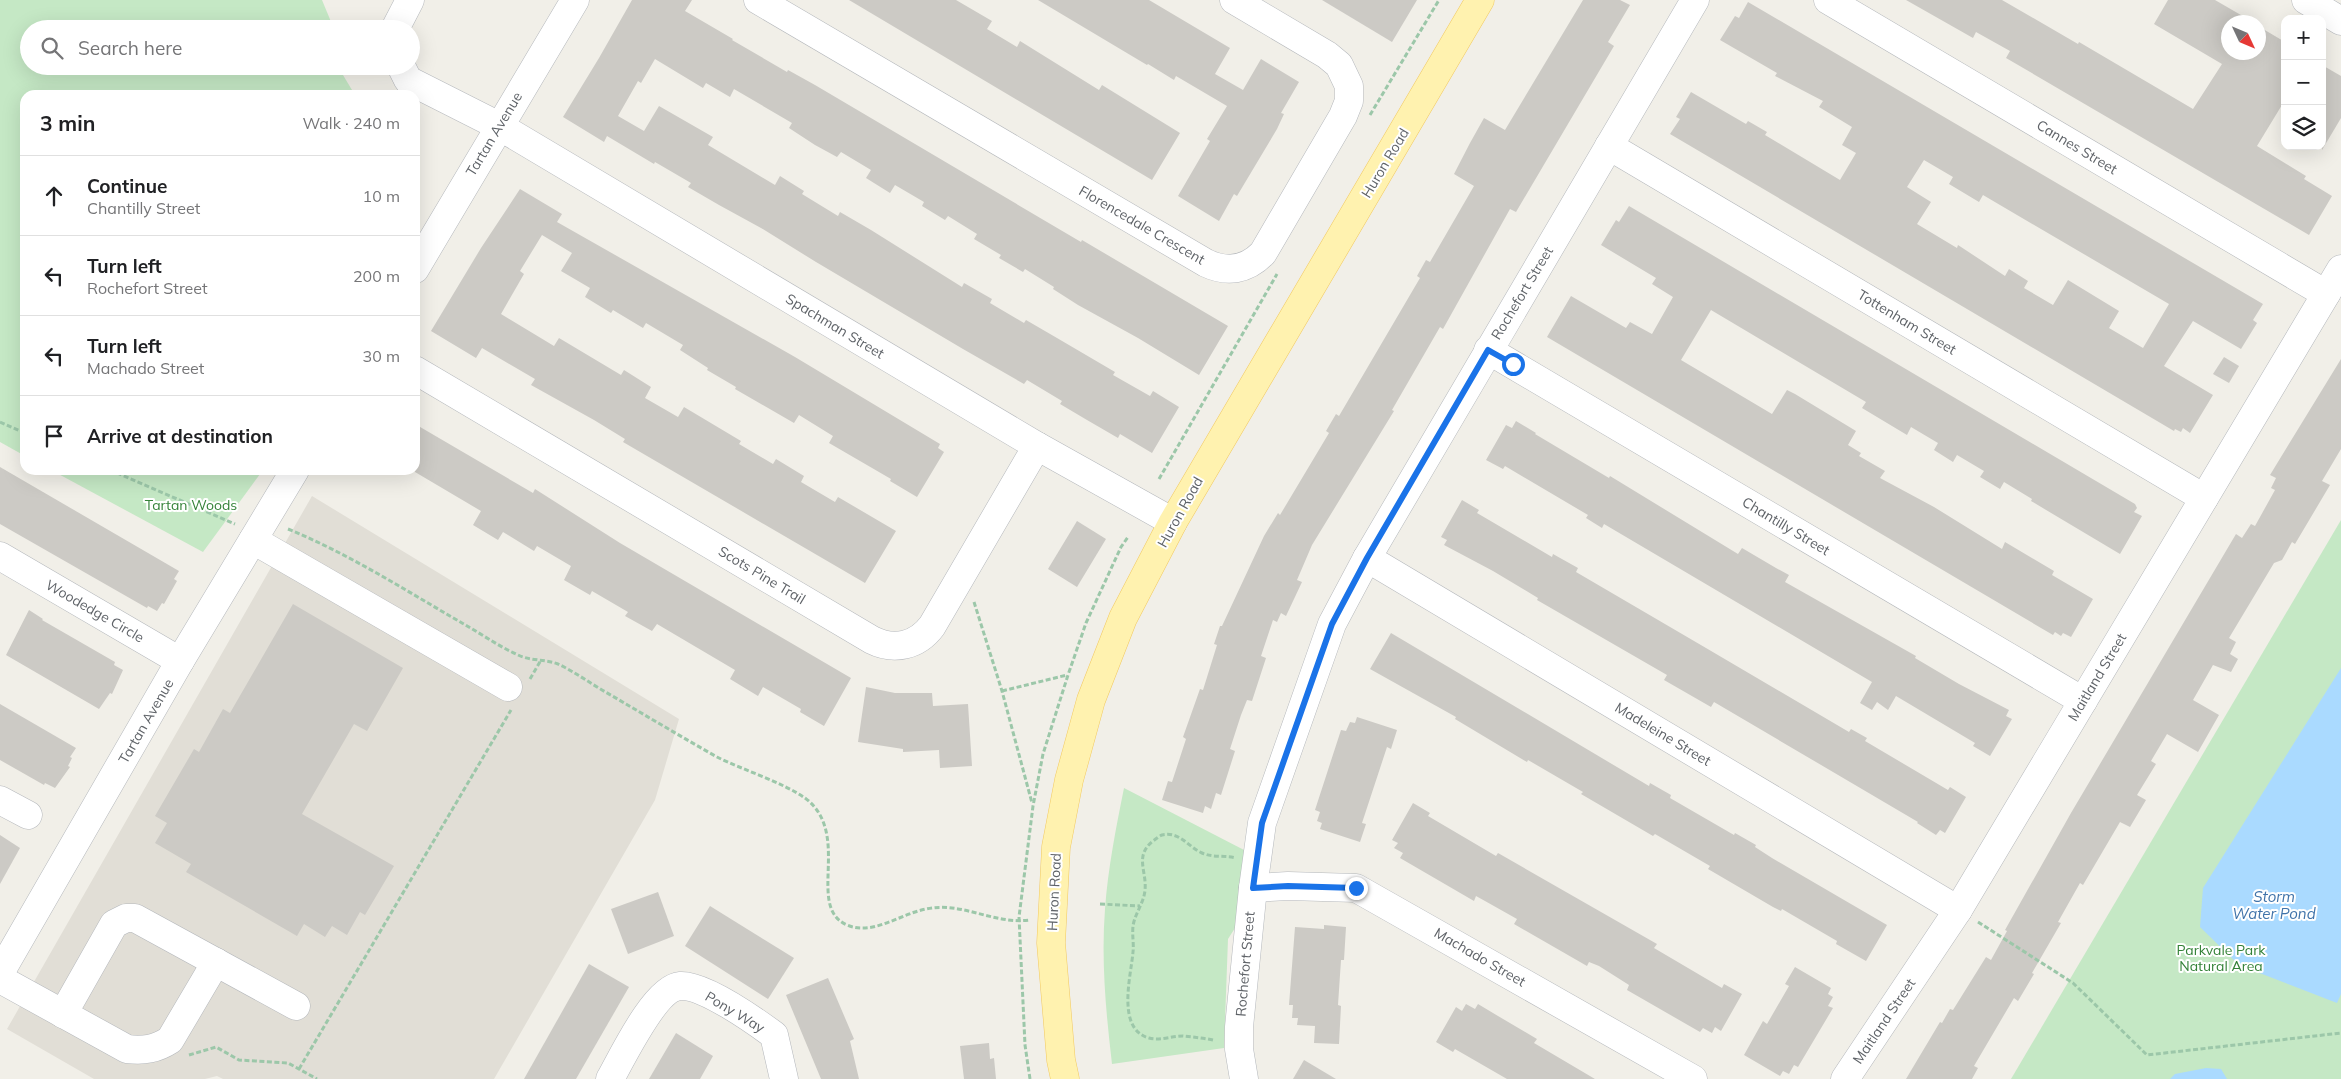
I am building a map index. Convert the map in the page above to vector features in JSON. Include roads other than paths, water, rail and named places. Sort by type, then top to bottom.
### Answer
[{"type":"main road","name":"Huron Road","points":[[1065,1079],[1061,1060],[1052,943],[1056,847],[1068,780],[1091,700],[1123,618],[1173,522],[1480,0]]},
{"type":"street","points":[[400,20],[410,0]]},
{"type":"street","name":"Tartan Avenue","points":[[420,260],[498,126],[575,0]]},
{"type":"street","name":"Florencedale Crescent","points":[[758,0],[1206,263],[1226,270],[1247,266],[1264,253],[1343,116],[1349,94],[1347,78],[1333,59],[1234,0]]},
{"type":"street","name":"Rochefort Street","points":[[1244,1079],[1239,1049],[1239,1027],[1254,875],[1262,823],[1332,624],[1367,558],[1488,350],[1695,0]]},
{"type":"street","name":"Cannes Street","points":[[1828,0],[2326,294]]},
{"type":"street","points":[[2306,0],[2341,21]]},
{"type":"street","name":"Spachman Street","points":[[406,75],[408,80],[498,126],[1037,446],[1173,522]]},
{"type":"street","name":"Tottenham Street","points":[[1609,146],[2204,498]]},
{"type":"street","name":"Maitland Street","points":[[1845,1079],[1958,910],[2341,269]]},
{"type":"street","name":"Chantilly Street","points":[[1488,350],[2083,701]]},
{"type":"street","name":"Scots Pine Trail","points":[[420,373],[879,643],[901,646],[922,637],[932,626],[1037,446]]},
{"type":"street","name":"Tartan Avenue","points":[[0,973],[180,661],[246,533],[291,475]]},
{"type":"street","points":[[246,533],[516,692]]},
{"type":"street","name":"Madeleine Street","points":[[1367,558],[1958,910]]},
{"type":"street","name":"Woodedge Circle","points":[[3,565],[180,661]]},
{"type":"street","points":[[0,800],[28,816]]},
{"type":"street","name":"Machado Street","points":[[1254,875],[1288,886],[1356,888],[1693,1079]]},
{"type":"street","points":[[63,1014],[114,924],[126,918],[135,918],[296,1006]]},
{"type":"street","points":[[0,979],[127,1049],[144,1051],[160,1046],[170,1040],[183,1021],[216,962]]},
{"type":"street","name":"Pony Way","points":[[610,1079],[651,1008],[665,993],[679,986],[693,988],[718,999],[774,1036],[784,1079]]},
{"type":"water","name":"Storm Water Pond","points":[[2341,668],[2341,994],[2337,1003],[2239,965],[2200,927],[2203,888]]},
{"type":"water","points":[[2206,1068],[2221,1069],[2227,1079],[2170,1079],[2175,1074]]},
{"type":"park label","name":"Tartan Woods","points":[[191,505]]},
{"type":"park label","name":"Parkvale Park Natural Area","points":[[2221,958]]}]
